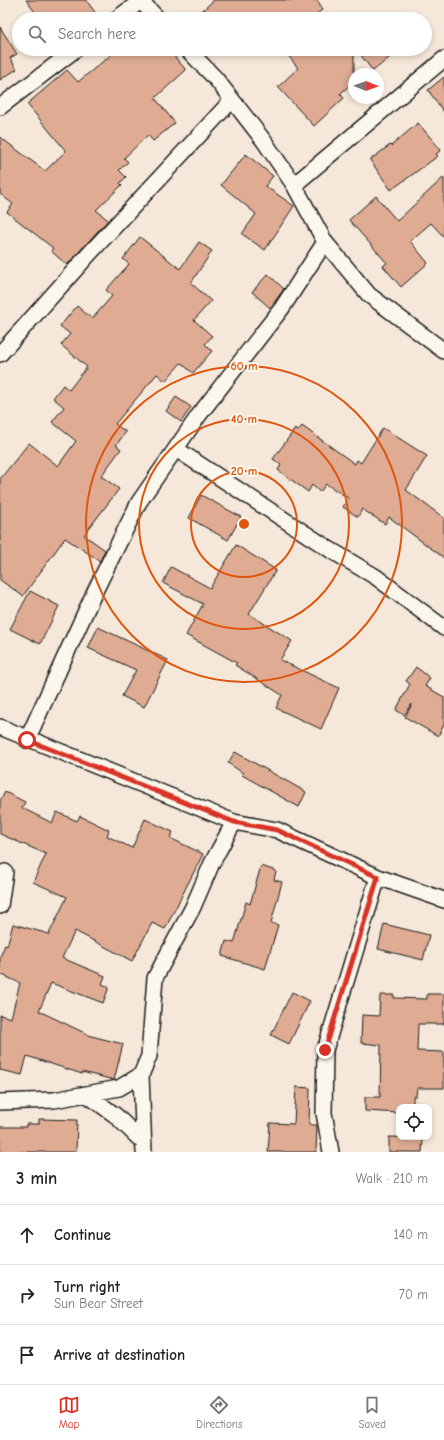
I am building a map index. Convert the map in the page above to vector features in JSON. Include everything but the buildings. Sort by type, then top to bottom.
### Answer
[{"type":"street","points":[[125,12],[140,0],[151,12]]},
{"type":"street","points":[[0,107],[67,56]]},
{"type":"street","points":[[194,56],[216,80],[264,141],[294,185],[325,242],[369,294],[444,351]]},
{"type":"street","points":[[294,185],[444,59]]},
{"type":"street","points":[[0,354],[90,253],[232,100]]},
{"type":"street","points":[[27,740],[95,591],[139,502],[199,415],[282,308],[325,242]]},
{"type":"street","points":[[176,449],[323,545],[376,577],[444,628]]},
{"type":"street","points":[[0,728],[234,822],[277,830],[378,877],[444,900]]},
{"type":"street","points":[[144,1147],[141,1075],[149,1056],[155,978],[193,907],[212,863],[234,822]]},
{"type":"street","points":[[0,906],[5,872]]},
{"type":"street","points":[[331,1152],[324,1113],[325,1050],[378,877]]},
{"type":"street","points":[[0,1102],[54,1100],[119,1088],[141,1075]]},
{"type":"street","points":[[86,1094],[115,1115],[144,1147]]},
{"type":"route","points":[[27,740],[234,822],[277,830],[355,868],[378,877],[325,1050]]}]
